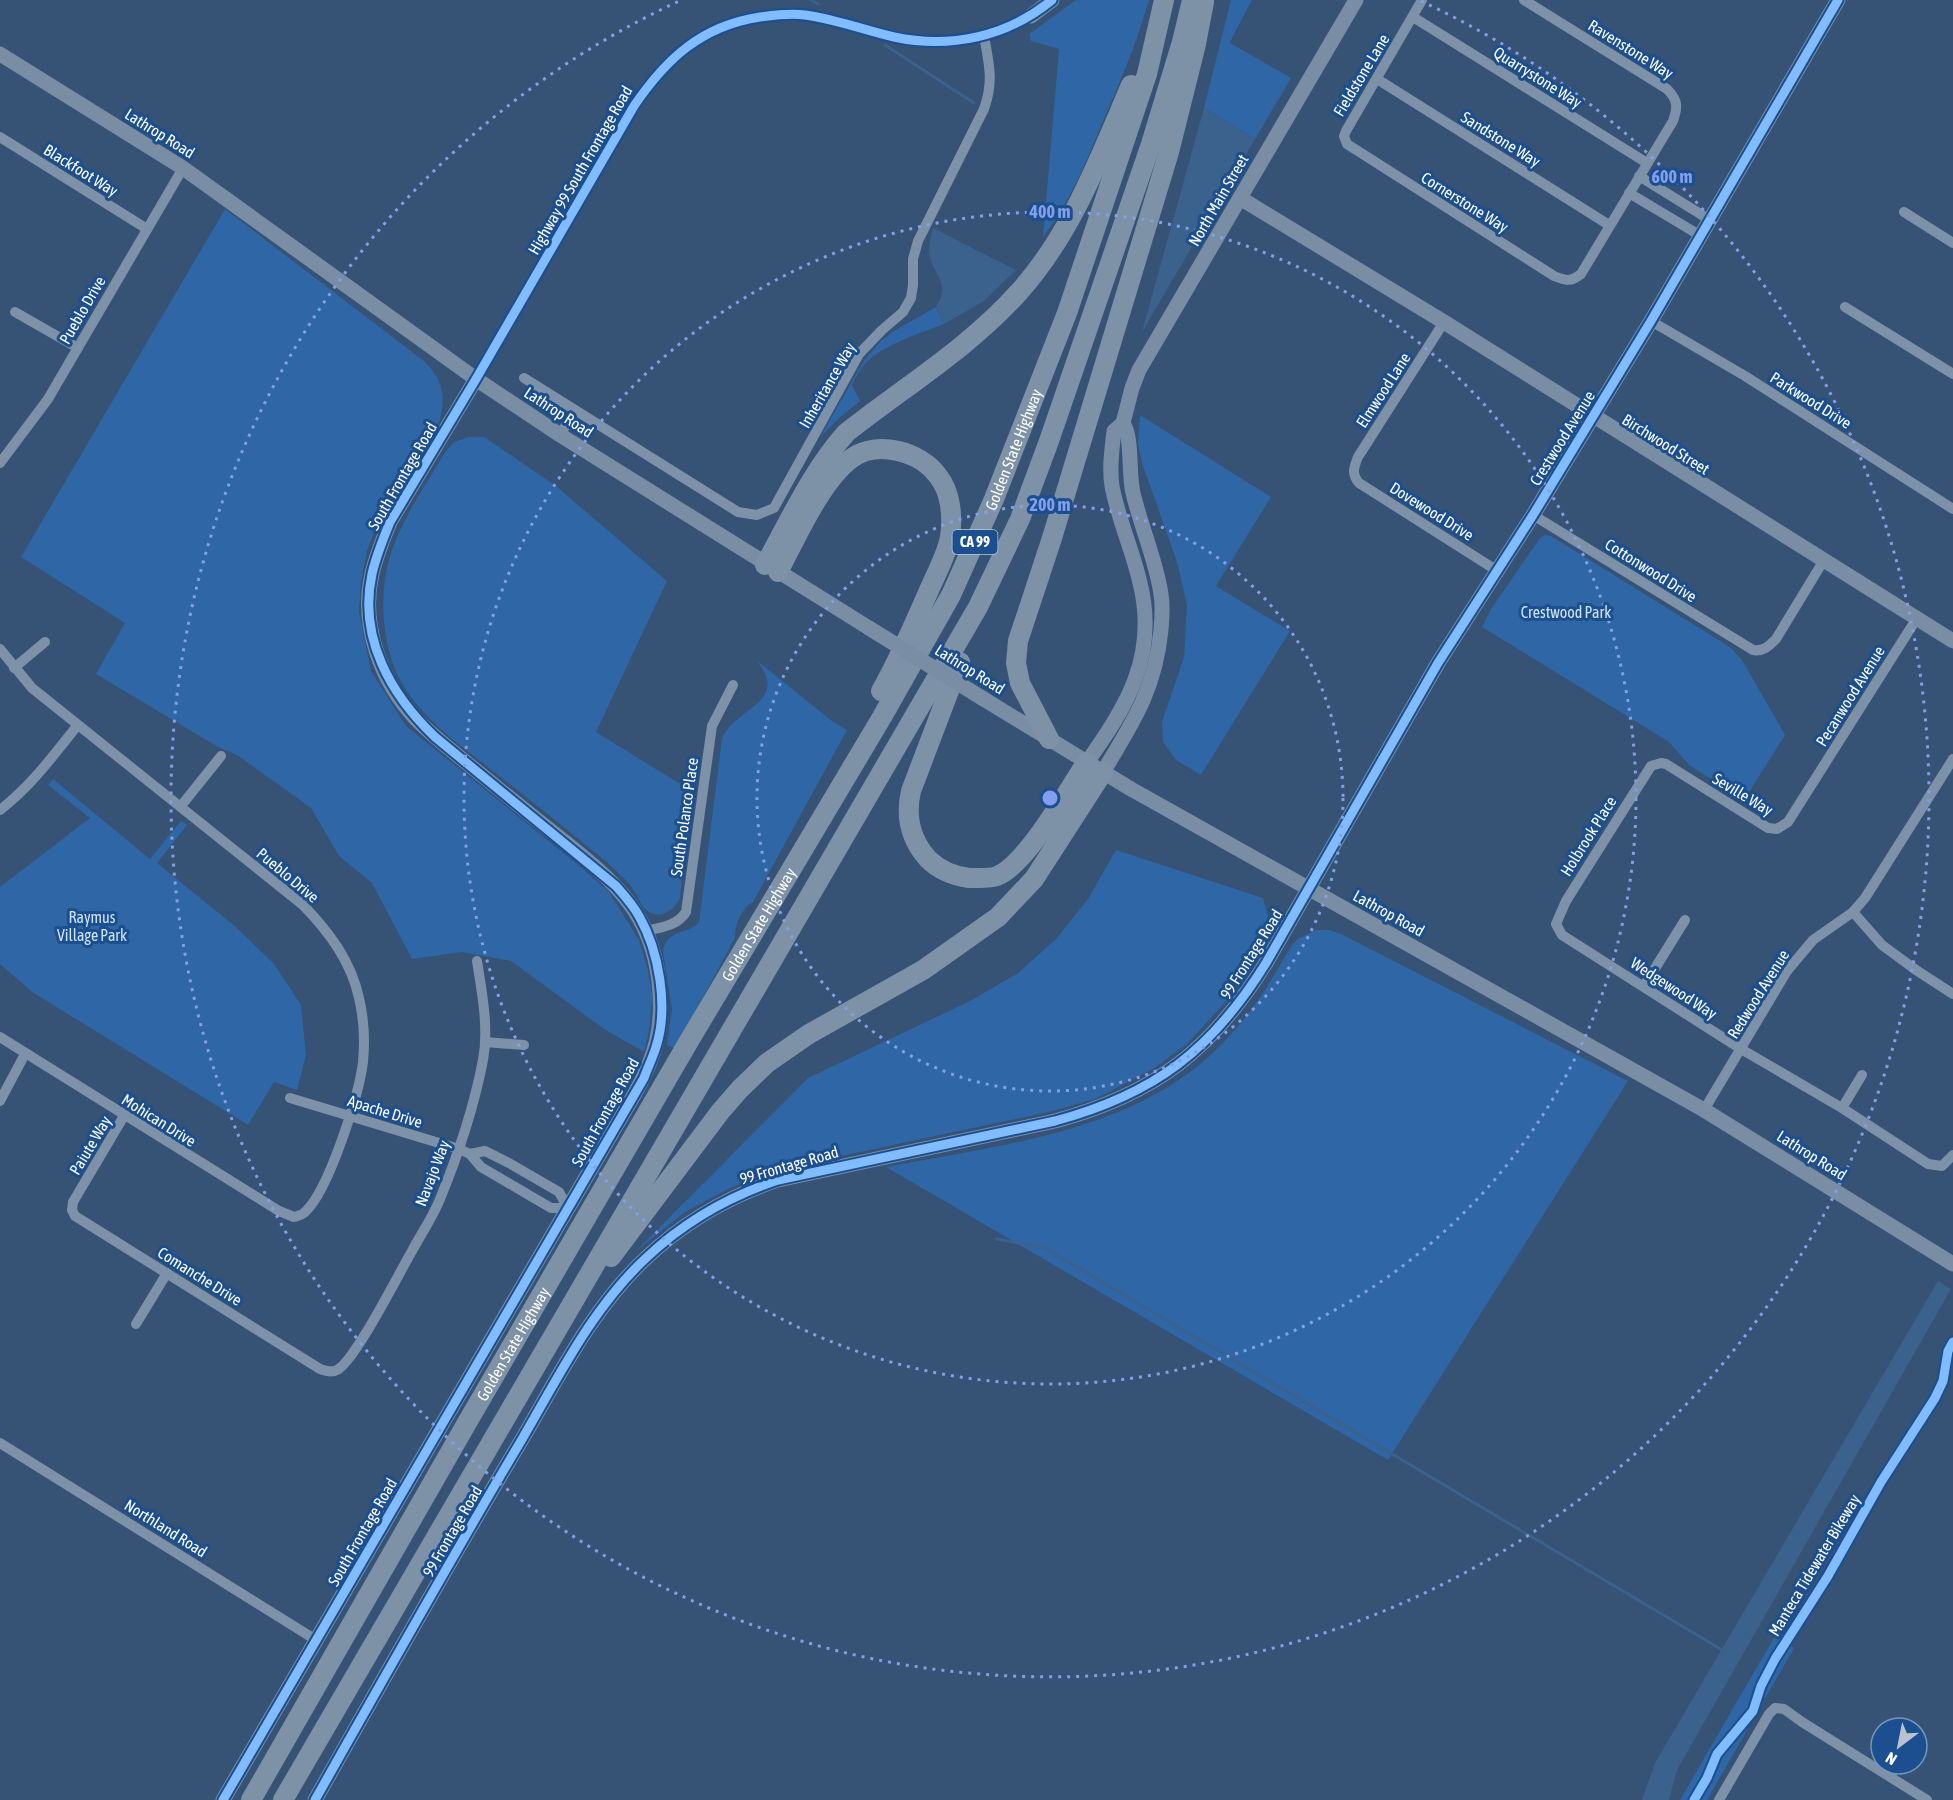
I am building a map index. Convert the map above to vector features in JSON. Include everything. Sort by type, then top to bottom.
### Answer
[{"type":"highway","name":"Golden State Highway","points":[[283,1800],[978,607],[1020,519],[1049,441],[1155,133],[1192,0]]},
{"type":"highway","points":[[1049,739],[1020,683],[1016,663],[1018,641],[1052,538],[1168,152],[1205,0]]},
{"type":"highway","name":"Golden State Highway","points":[[251,1800],[689,1041],[882,717],[951,595],[994,499],[1067,313],[1147,74],[1163,6]]},
{"type":"highway","points":[[772,569],[818,470],[846,433],[964,344],[1018,294],[1046,258],[1069,221],[1093,172],[1163,6]]},
{"type":"highway","points":[[689,1041],[890,676],[950,539],[948,496],[938,476],[921,461],[903,452],[871,449],[852,458],[831,478],[772,569]]},
{"type":"highway","points":[[978,607],[909,800],[910,829],[922,852],[938,867],[960,877],[994,877],[1003,873],[1021,858],[1095,767]]},
{"type":"highway","points":[[574,1300],[622,1244],[708,1127],[740,1089],[767,1064],[809,1034],[923,970],[998,917],[1034,879],[1095,767]]},
{"type":"street","points":[[1031,16],[1052,0]]},
{"type":"street","name":"North Main Street","points":[[1095,767],[1146,698],[1159,646],[1162,619],[1160,588],[1133,494],[1128,461],[1129,432],[1123,423],[1126,406],[1139,370],[1356,0]]},
{"type":"street","name":"Fieldstone Lane","points":[[1369,159],[1347,144],[1344,136],[1422,0]]},
{"type":"street","name":"Ravenstone Way","points":[[1524,0],[1667,89],[1677,101],[1675,114],[1647,163]]},
{"type":"street","name":"Crestwood Avenue","points":[[1308,889],[1437,663],[1533,515],[1651,321],[1838,0]]},
{"type":"street","name":"Highway 99 South Frontage Road","points":[[476,379],[634,106],[651,81],[688,44],[732,23],[784,15],[817,17],[895,37],[931,42],[968,40],[984,36],[1008,28],[1031,16]]},
{"type":"street","name":"Quarrystone Way","points":[[1413,17],[1647,163]]},
{"type":"street","name":"Inheritance Way","points":[[524,378],[738,512],[757,515],[774,508],[859,354],[903,312],[911,298],[913,259],[918,241],[984,109],[990,91],[991,73],[984,36]]},
{"type":"street","name":"Lathrop Road","points":[[0,54],[183,168],[476,379],[772,569],[1095,767],[1704,1110],[1953,1264]]},
{"type":"street","name":"Sandstone Way","points":[[1377,79],[1609,225]]},
{"type":"street","name":"Blackfoot Way","points":[[0,137],[147,230]]},
{"type":"street","name":"Cornerstone Way","points":[[1369,159],[1565,281],[1573,280],[1581,274],[1609,225]]},
{"type":"street","points":[[1609,225],[1647,163]]},
{"type":"street","name":"Pueblo Drive","points":[[0,463],[48,399],[183,168]]},
{"type":"street","points":[[1639,176],[1710,220]]},
{"type":"street","points":[[1629,193],[1701,237]]},
{"type":"street","name":"Birchwood Street","points":[[1240,198],[1444,322],[1953,641]]},
{"type":"street","points":[[1904,212],[1953,243]]},
{"type":"street","points":[[1845,307],[1953,374]]},
{"type":"street","points":[[15,312],[78,348]]},
{"type":"street","name":"Parkwood Drive","points":[[1651,321],[1745,376],[1953,509]]},
{"type":"street","name":"Elmwood Lane","points":[[1354,476],[1353,469],[1358,457],[1444,322]]},
{"type":"street","name":"South Frontage Road","points":[[223,1800],[644,1077],[657,1045],[662,1007],[656,958],[638,914],[616,886],[416,719],[396,693],[377,654],[370,625],[369,597],[380,546],[390,522],[476,379]]},
{"type":"street","points":[[560,435],[575,410]]},
{"type":"street","name":"Dovewood Drive","points":[[1354,476],[1359,483],[1496,570]]},
{"type":"street","name":"Cottonwood Drive","points":[[1533,515],[1758,651],[1767,648],[1776,639],[1824,560]]},
{"type":"street","name":"Pecanwood Avenue","points":[[1808,791],[1917,618]]},
{"type":"street","points":[[14,668],[45,642]]},
{"type":"street","name":"Pueblo Drive","points":[[0,649],[32,688],[76,726],[181,806],[303,905],[329,934],[344,957],[355,984],[363,1025],[362,1070],[331,1167],[306,1212]]},
{"type":"street","name":"South Polanco Place","points":[[646,932],[674,924],[681,920],[686,912],[712,726],[734,685]]},
{"type":"street","points":[[0,810],[39,774],[76,726]]},
{"type":"street","points":[[181,806],[221,756]]},
{"type":"street","name":"Redwood Avenue","points":[[1704,1110],[1787,971],[1813,940],[1853,912],[1865,898],[1953,759]]},
{"type":"street","name":"Seville Way","points":[[1651,766],[1666,764],[1768,828],[1777,829],[1788,822],[1808,791]]},
{"type":"street","name":"Holbrook Place","points":[[1556,924],[1566,901],[1651,766]]},
{"type":"street","name":"99 Frontage Road","points":[[315,1800],[504,1468],[570,1357],[603,1307],[645,1259],[689,1222],[713,1207],[743,1192],[778,1180],[1055,1121],[1090,1112],[1124,1098],[1190,1056],[1218,1030],[1254,982],[1308,889]]},
{"type":"street","points":[[1853,912],[1882,945],[1953,994]]},
{"type":"street","points":[[1644,986],[1685,920]]},
{"type":"street","name":"Wedgewood Way","points":[[1556,924],[1562,935],[1741,1049],[1842,1108],[1928,1164],[1942,1166],[1953,1155]]},
{"type":"street","name":"Navajo Way","points":[[336,1371],[343,1366],[366,1332],[439,1203],[459,1149],[485,1042],[482,993],[477,961]]},
{"type":"street","name":"Mohican Drive","points":[[0,1037],[279,1211],[294,1217],[306,1212]]},
{"type":"street","points":[[485,1042],[524,1046]]},
{"type":"street","points":[[0,1101],[25,1054]]},
{"type":"street","points":[[1842,1108],[1862,1075]]},
{"type":"street","name":"Apache Drive","points":[[290,1098],[459,1149],[470,1154],[481,1167],[550,1208],[568,1208],[559,1192],[509,1163],[485,1151],[470,1154]]},
{"type":"street","name":"Paiute Way","points":[[81,1189],[124,1116]]},
{"type":"street","name":"Comanche Drive","points":[[81,1189],[73,1202],[72,1210],[75,1216],[320,1369],[336,1371]]},
{"type":"street","points":[[136,1324],[167,1273]]},
{"type":"street","name":"Northland Road","points":[[0,1443],[316,1640]]},
{"type":"street","points":[[1719,1800],[1769,1714],[1775,1708],[1784,1709],[1927,1800]]},
{"type":"green space","points":[[1076,0],[1149,0],[1127,64],[1082,169],[1061,211],[1043,237],[1059,49],[1031,41],[1029,34]]},
{"type":"green space","points":[[1231,0],[1252,0],[1230,43],[1291,78],[1255,139],[1204,108]]},
{"type":"green space","points":[[225,209],[424,361],[439,382],[443,395],[440,420],[377,525],[367,551],[361,582],[359,612],[371,671],[406,726],[609,892],[639,940],[648,970],[652,996],[649,1032],[644,1052],[604,1029],[511,961],[462,952],[412,959],[372,883],[339,856],[311,808],[237,755],[218,747],[96,674],[125,623],[21,557]]},
{"type":"green space","points":[[936,307],[944,324],[902,340],[881,351],[864,365],[852,385],[860,401],[821,436],[863,362],[881,341]]},
{"type":"green space","points":[[1140,415],[1271,497],[1216,586],[1290,631],[1201,775],[1176,760],[1163,742],[1162,722],[1184,657],[1187,605],[1177,562],[1142,463],[1138,444]]},
{"type":"green space","points":[[469,437],[484,437],[556,486],[667,581],[596,732],[690,790],[680,898],[670,911],[655,914],[645,909],[631,887],[608,863],[443,731],[418,705],[398,676],[385,634],[383,603],[389,560],[414,504],[446,451],[454,442]]},
{"type":"green space","name":"Crestwood Park","points":[[1545,535],[1551,536],[1730,647],[1742,660],[1785,735],[1744,800],[1689,765],[1669,742],[1482,627],[1491,609],[1540,538]]},
{"type":"green space","points":[[756,660],[832,721],[847,730],[753,902],[745,908],[736,928],[735,938],[675,1049],[667,1045],[672,1009],[663,951],[665,944],[673,935],[699,922],[722,738],[729,727],[764,695],[767,686],[765,674]]},
{"type":"green space","name":"Raymus Village Park","points":[[53,779],[150,859],[181,821],[187,825],[157,863],[236,927],[274,964],[301,1005],[306,1055],[297,1090],[274,1082],[248,1125],[32,992],[0,964],[0,887],[90,818],[48,785]]},
{"type":"green space","points":[[1116,850],[1263,898],[1270,924],[1266,941],[1233,994],[1187,1044],[1153,1069],[1095,1099],[1049,1112],[762,1175],[728,1189],[685,1212],[636,1251],[808,1078],[970,1001],[1018,973],[1056,939],[1088,899]]},
{"type":"green space","points":[[1317,930],[1329,930],[1341,934],[1628,1081],[1388,1460],[886,1167],[979,1150],[1073,1128],[1117,1112],[1160,1092],[1198,1066],[1233,1032],[1272,979],[1292,945],[1299,938]]},
{"type":"green space","points":[[1775,1636],[1794,1648],[1766,1697],[1759,1702],[1745,1734],[1707,1800],[1680,1800]]},
{"type":"shaded area","points":[[1204,108],[1255,139],[1142,332]]},
{"type":"shaded area","points":[[933,228],[1016,270],[984,301],[944,324],[936,307],[942,284],[929,252]]},
{"type":"shaded area","points":[[1938,1281],[1951,1289],[1677,1770],[1669,1800],[1642,1800],[1655,1763]]},
{"type":"waterway","points":[[811,0],[818,4]]},
{"type":"waterway","points":[[885,45],[974,103]]},
{"type":"waterway","points":[[997,1239],[1045,1248],[1724,1651]]},
{"type":"cycle path","points":[[223,1800],[644,1078],[660,1031],[662,997],[657,962],[646,930],[631,904],[616,886],[435,737],[419,721],[392,684],[374,643],[369,598],[372,574],[390,522],[476,379],[634,106],[659,74],[687,47],[720,28],[739,21],[788,14],[816,17],[894,37],[915,40],[957,40],[997,31],[1035,13],[1052,0]]},
{"type":"cycle path","points":[[315,1800],[577,1345],[609,1299],[661,1245],[691,1222],[724,1202],[778,1180],[1055,1121],[1091,1110],[1123,1097],[1178,1064],[1224,1021],[1246,994],[1266,963],[1438,663],[1533,515],[1651,321],[1838,0]]},
{"type":"cycle path","name":"Manteca Tidewater Bikeway","points":[[1694,1800],[1717,1754],[1753,1711],[1761,1686],[1775,1659],[1828,1576],[1881,1482],[1935,1398],[1943,1381],[1948,1351],[1953,1342]]}]
